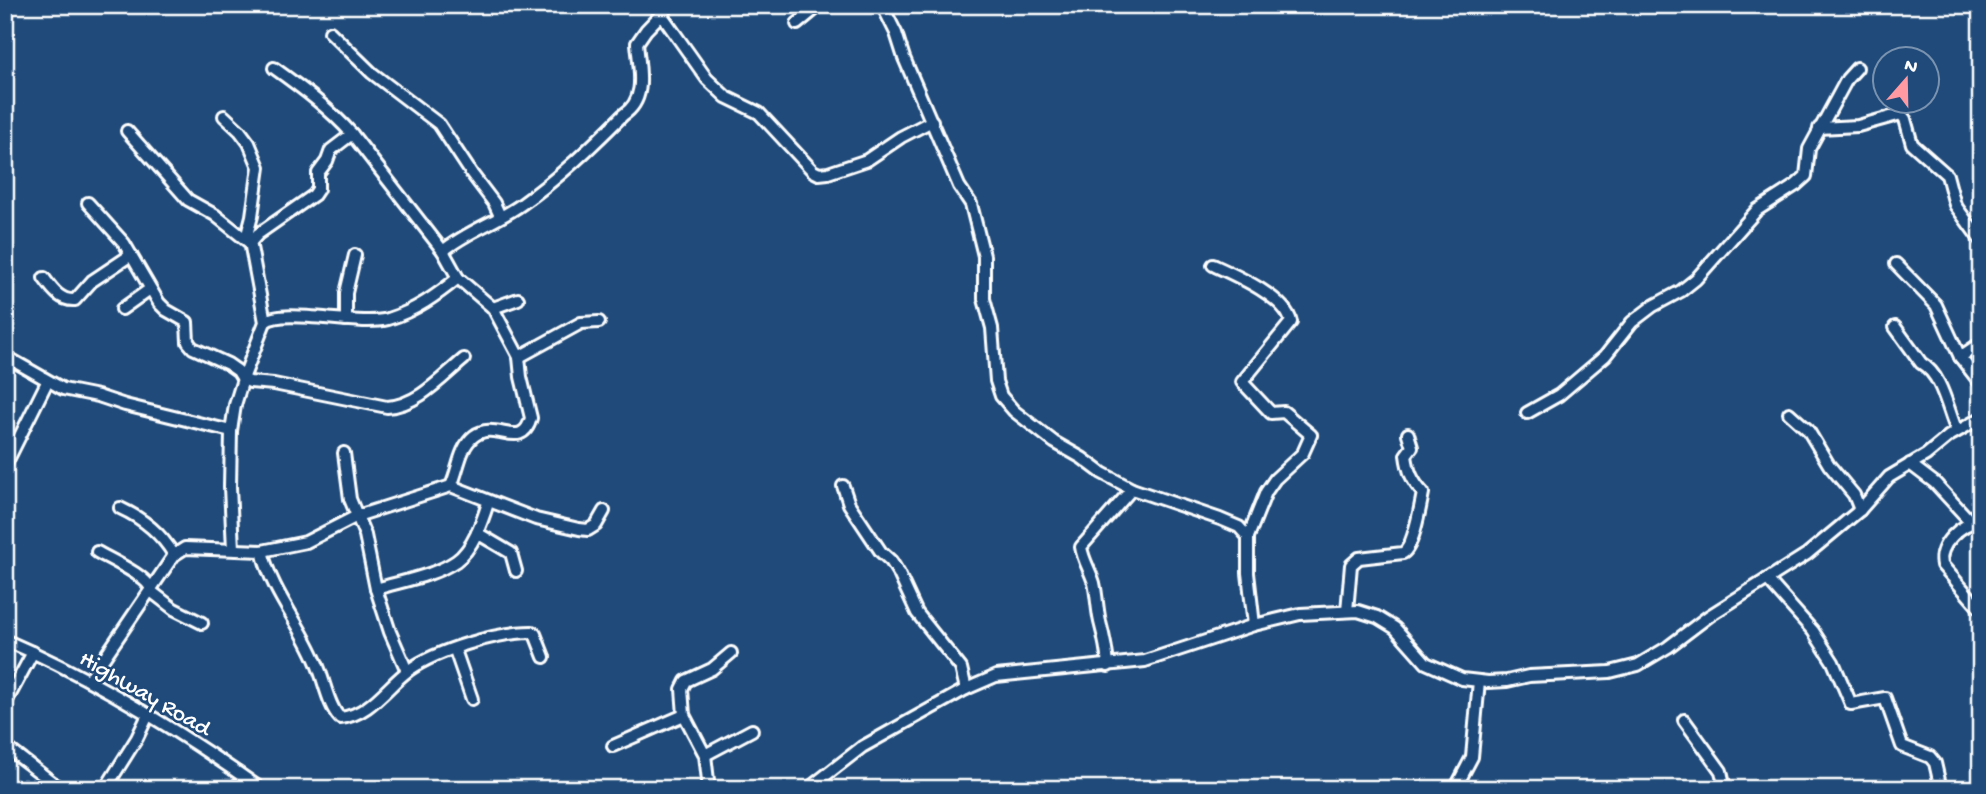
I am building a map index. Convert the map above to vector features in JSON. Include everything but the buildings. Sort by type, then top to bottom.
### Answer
[{"type":"street","points":[[443,251],[457,240],[519,206],[568,168],[632,109],[638,96],[641,72],[637,43],[670,5]]},
{"type":"street","points":[[797,24],[820,5]]},
{"type":"street","points":[[882,5],[897,33],[904,58],[959,186],[971,204],[984,256],[984,299],[992,328],[996,381],[1001,396],[1014,411],[1054,442],[1102,473],[1132,489],[1239,527],[1248,537]]},
{"type":"street","points":[[661,15],[706,79],[726,97],[758,113],[813,171],[819,174],[866,160],[932,121]]},
{"type":"street","points":[[330,32],[372,73],[439,124],[494,203],[500,216]]},
{"type":"street","points":[[274,68],[337,117],[352,134],[443,251],[458,278],[493,308],[519,357],[531,418],[529,425],[518,435],[494,430],[484,430],[475,435],[461,455],[451,486]]},
{"type":"street","points":[[1527,413],[1568,387],[1605,356],[1632,322],[1696,279],[1757,210],[1796,186],[1806,176],[1809,149],[1847,79],[1857,68]]},
{"type":"street","points":[[1819,128],[1858,126],[1901,114],[1913,144],[1947,175],[1955,205],[1981,241]]},
{"type":"street","points":[[223,116],[249,143],[259,167],[248,231],[265,322],[243,379],[231,431],[233,549]]},
{"type":"street","points":[[128,131],[188,200],[215,215],[250,243]]},
{"type":"street","points":[[250,243],[258,234],[314,195],[318,189],[318,173],[331,150],[352,134]]},
{"type":"street","points":[[88,203],[124,243],[150,289],[166,310],[187,322],[188,342],[193,348],[228,364],[238,371],[243,379],[250,382],[274,384],[387,407],[398,406],[411,402],[464,359]]},
{"type":"street","points":[[44,278],[57,294],[65,299],[75,300],[92,281],[131,255]]},
{"type":"street","points":[[346,320],[346,293],[355,255]]},
{"type":"street","points":[[1896,264],[1936,305],[1960,357],[1981,384]]},
{"type":"street","points":[[1213,265],[1248,282],[1290,316],[1291,322],[1284,333],[1242,382],[1271,412],[1284,412],[1311,435],[1303,453],[1275,479],[1266,492],[1248,537],[1248,573],[1254,625]]},
{"type":"street","points":[[265,322],[277,316],[346,320],[387,319],[431,300],[458,278]]},
{"type":"street","points":[[122,309],[150,289]]},
{"type":"street","points":[[493,308],[518,299]]},
{"type":"street","points":[[519,357],[581,323],[599,322]]},
{"type":"street","points":[[1895,327],[1944,394],[1957,430]]},
{"type":"street","points":[[1960,357],[1981,343]]},
{"type":"street","points":[[5,356],[63,390],[98,396],[231,431]]},
{"type":"street","points":[[5,466],[47,382]]},
{"type":"street","points":[[1790,413],[1808,430],[1829,465],[1854,495],[1860,510]]},
{"type":"street","points":[[808,789],[862,747],[966,689],[996,676],[1144,662],[1254,625],[1300,614],[1358,611],[1377,617],[1395,628],[1426,663],[1462,679],[1507,681],[1529,676],[1611,672],[1638,665],[1807,554],[1860,510],[1889,477],[1926,455],[1957,430],[1981,418]]},
{"type":"street","points":[[1347,611],[1353,561],[1359,558],[1397,555],[1409,549],[1423,493],[1411,478],[1406,457],[1412,447],[1408,434]]},
{"type":"street","points":[[344,453],[350,499],[365,535],[376,589],[390,632],[407,671]]},
{"type":"street","points":[[1910,464],[1935,483],[1975,521],[1944,546],[1941,558],[1942,565],[1981,610]]},
{"type":"street","points":[[89,680],[151,586],[174,555],[185,548],[262,551],[306,542],[357,516],[451,486],[488,503],[536,519],[588,530],[596,525],[604,511]]},
{"type":"street","points":[[843,486],[849,504],[899,574],[917,613],[961,668],[966,689]]},
{"type":"street","points":[[1108,666],[1107,646],[1100,622],[1095,586],[1081,547],[1132,489]]},
{"type":"street","points":[[376,589],[438,570],[458,560],[477,533],[488,503]]},
{"type":"street","points":[[120,508],[137,516],[152,528],[174,555]]},
{"type":"street","points":[[477,533],[510,553],[516,571]]},
{"type":"street","points":[[262,551],[278,595],[314,657],[333,707],[341,718],[353,716],[373,704],[407,671],[431,656],[474,642],[528,632],[535,634],[544,657]]},
{"type":"street","points":[[97,552],[144,579],[160,599],[202,623]]},
{"type":"street","points":[[1767,579],[1812,631],[1833,662],[1851,704],[1885,698],[1902,746],[1930,757],[1935,764],[1941,789]]},
{"type":"street","name":"Highway Road","points":[[5,640],[89,680],[207,751],[261,789]]},
{"type":"street","points":[[455,650],[472,699]]},
{"type":"street","points":[[5,704],[33,652]]},
{"type":"street","points":[[709,789],[705,755],[684,715],[682,689],[686,681],[712,669],[731,653]]},
{"type":"street","points":[[1455,789],[1472,757],[1479,681]]},
{"type":"street","points":[[105,789],[148,715]]},
{"type":"street","points":[[613,746],[684,715]]},
{"type":"street","points":[[1684,720],[1721,771],[1725,789]]},
{"type":"street","points":[[705,755],[752,730]]},
{"type":"street","points":[[5,746],[61,789]]}]
